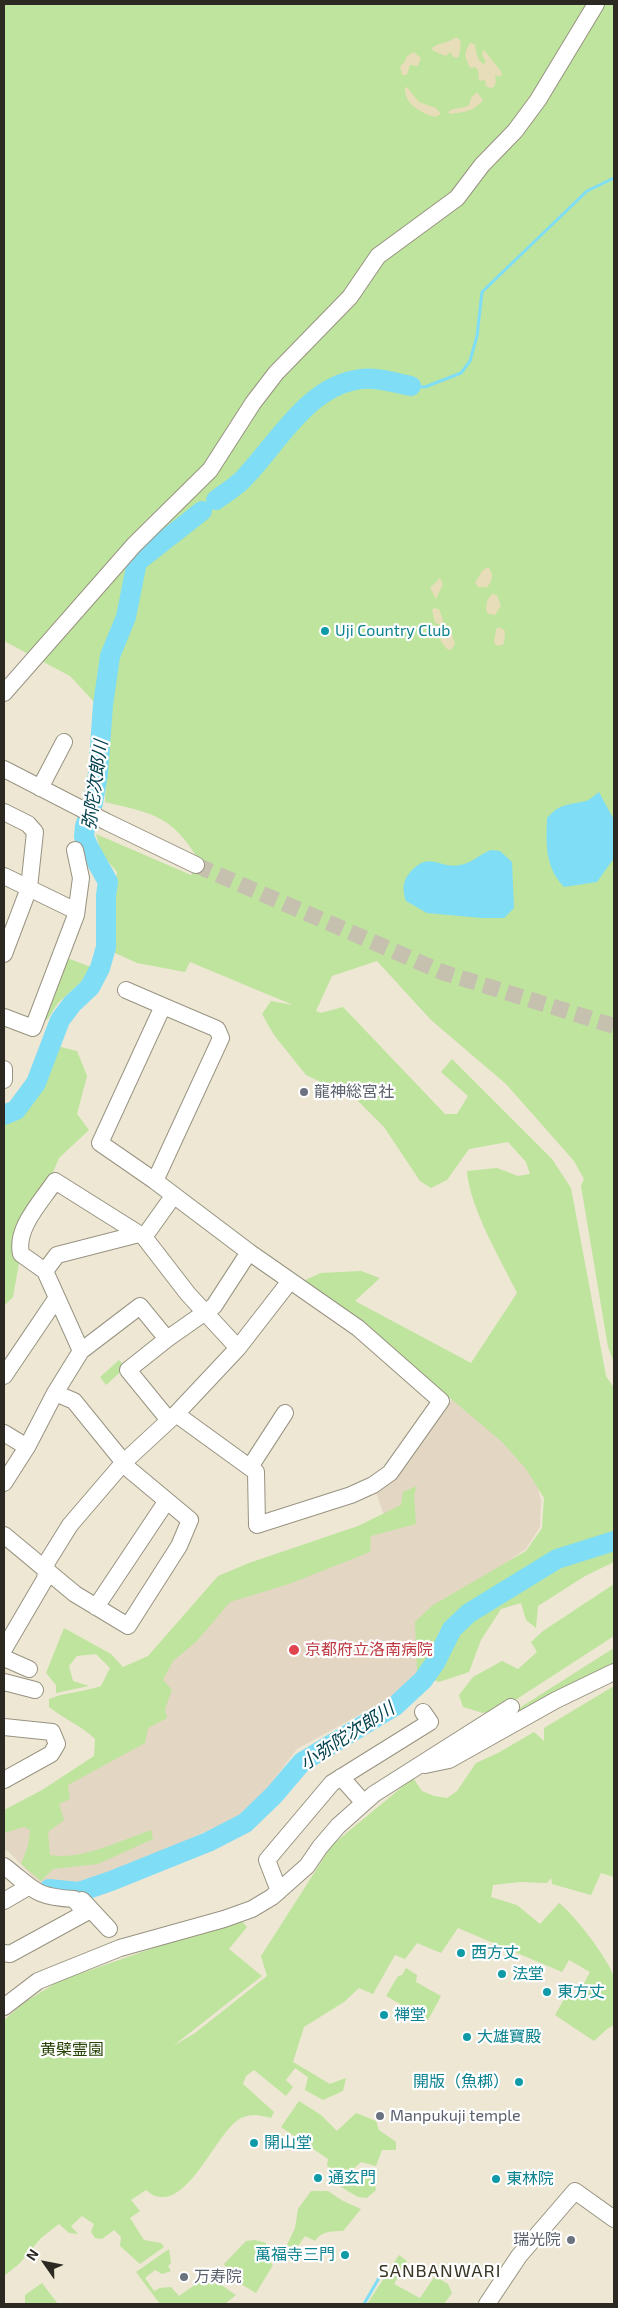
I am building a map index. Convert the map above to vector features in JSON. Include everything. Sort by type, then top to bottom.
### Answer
[{"type":"street","points":[[4,693],[134,545],[210,470],[253,403],[276,373],[350,297],[378,256],[458,198],[482,165],[515,131],[538,100],[596,4]]},
{"type":"street","points":[[40,788],[64,742]]},
{"type":"street","points":[[4,769],[78,808],[196,865]]},
{"type":"street","points":[[4,812],[28,824],[35,832],[29,888],[4,954]]},
{"type":"street","points":[[4,1017],[33,1028],[76,911],[81,878],[75,850]]},
{"type":"street","points":[[4,876],[76,911]]},
{"type":"street","points":[[126,990],[217,1029],[221,1038],[155,1181]]},
{"type":"street","points":[[163,1006],[100,1143],[155,1181],[249,1252],[358,1328],[441,1400],[390,1473],[373,1485],[351,1495],[257,1525],[256,1472],[172,1417],[128,1370],[167,1339],[214,1306],[249,1252]]},
{"type":"street","points":[[4,1069],[4,1080]]},
{"type":"street","points":[[80,1351],[45,1271],[21,1254],[20,1242],[24,1227],[55,1181],[142,1235],[165,1265],[238,1348]]},
{"type":"street","points":[[45,1271],[57,1255],[142,1235],[174,1195]]},
{"type":"street","points":[[4,1649],[45,1578],[47,1562],[70,1525],[124,1462],[172,1417],[238,1348],[290,1280]]},
{"type":"street","points":[[4,1376],[56,1299]]},
{"type":"street","points":[[4,1483],[27,1447],[55,1393],[80,1351],[140,1306],[167,1339]]},
{"type":"street","points":[[4,1535],[75,1594],[128,1626],[179,1546],[190,1520],[166,1502],[136,1475],[74,1401],[55,1393]]},
{"type":"street","points":[[250,1467],[285,1413]]},
{"type":"street","points":[[4,1433],[27,1447]]},
{"type":"street","points":[[96,1607],[166,1502]]},
{"type":"street","points":[[4,1658],[30,1669]]},
{"type":"street","points":[[416,1766],[449,1760],[556,1700],[614,1672]]},
{"type":"street","points":[[4,1682],[35,1690]]},
{"type":"street","points":[[4,2007],[27,1988],[46,1977],[120,1948],[252,1909],[278,1891],[307,1866],[338,1826],[364,1803],[416,1766],[512,1707]]},
{"type":"street","points":[[278,1891],[267,1860],[321,1795],[341,1777],[430,1722],[423,1712]]},
{"type":"street","points":[[4,1727],[52,1732],[57,1744],[50,1754],[4,1780]]},
{"type":"street","points":[[341,1777],[364,1803]]},
{"type":"street","points":[[4,1866],[38,1894],[54,1898],[80,1898],[110,1929]]},
{"type":"street","points":[[4,1901],[28,1887]]},
{"type":"street","points":[[4,1954],[10,1954],[85,1913],[74,1899]]},
{"type":"street","points":[[487,2304],[518,2256],[574,2191],[614,2219]]},
{"type":"shaded area","name":"京都府立洛南病院","points":[[453,1398],[504,1441],[535,1474],[541,1501],[540,1527],[526,1549],[418,1624],[417,1676],[403,1691],[297,1749],[269,1786],[238,1817],[110,1875],[76,1886],[57,1886],[42,1883],[33,1877],[8,1851],[4,1850],[4,1816],[97,1759],[221,1577],[385,1518],[375,1490]]},
{"type":"green space","name":"Uji Country Club","points":[[4,4],[614,4],[614,1363],[608,1347],[581,1186],[584,1179],[574,1161],[506,1084],[431,1020],[377,961],[332,976],[316,1011],[321,1013],[343,1007],[445,1114],[457,1114],[468,1096],[441,1072],[452,1059],[552,1159],[571,1188],[606,1376],[614,1388],[614,1562],[585,1576],[538,1606],[536,1628],[526,1620],[521,1603],[501,1609],[481,1640],[469,1672],[439,1682],[417,1673],[415,1622],[433,1605],[526,1551],[542,1528],[544,1498],[526,1469],[502,1442],[364,1325],[305,1280],[321,1273],[361,1271],[380,1278],[355,1301],[471,1363],[517,1293],[480,1217],[469,1186],[467,1171],[497,1168],[518,1176],[530,1174],[526,1162],[508,1142],[469,1149],[447,1180],[431,1188],[420,1181],[384,1127],[356,1099],[306,1075],[274,1035],[262,1014],[271,1001],[293,1005],[190,962],[185,972],[137,963],[113,952],[113,904],[117,872],[101,853],[96,834],[191,875],[199,860],[189,845],[170,825],[149,814],[105,802],[110,719],[70,676],[4,641]]},
{"type":"green space","points":[[67,958],[91,967],[82,981],[58,1003],[47,1020],[44,1020]]},
{"type":"green space","points":[[57,1046],[77,1051],[87,1076],[77,1114],[89,1130],[59,1158],[49,1182],[17,1231],[19,1263],[13,1297],[4,1306],[4,1122],[14,1117],[30,1100]]},
{"type":"green space","points":[[119,1360],[126,1367],[106,1385],[100,1377]]},
{"type":"green space","points":[[417,1486],[414,1495],[416,1524],[371,1536],[370,1552],[289,1584],[230,1602],[196,1642],[173,1661],[163,1680],[172,1690],[165,1709],[167,1718],[148,1728],[145,1743],[68,1785],[70,1799],[59,1804],[64,1820],[48,1832],[50,1855],[62,1856],[101,1848],[151,1830],[153,1839],[98,1864],[53,1869],[41,1881],[21,1864],[28,1846],[30,1830],[24,1827],[4,1833],[4,1810],[42,1790],[94,1756],[95,1739],[49,1707],[49,1699],[101,1686],[110,1668],[96,1654],[77,1656],[69,1666],[73,1681],[89,1686],[56,1693],[56,1685],[46,1673],[64,1628],[111,1654],[123,1667],[148,1656],[218,1576],[249,1563],[358,1526],[401,1505],[403,1492]]},
{"type":"green space","points":[[614,1584],[614,1636],[503,1708],[483,1713],[463,1707],[459,1695],[473,1677],[502,1661],[518,1669],[537,1652],[531,1642],[543,1631]]},
{"type":"green space","points":[[614,1648],[614,1669],[510,1725],[502,1719]]},
{"type":"green space","name":"黄檗霊園","points":[[614,1686],[614,1877],[601,1873],[591,1895],[552,1884],[551,1878],[547,1883],[520,1882],[493,1885],[491,1897],[517,1905],[540,1924],[559,1903],[565,1908],[591,1938],[606,1961],[614,1978],[614,2025],[594,2041],[555,2015],[567,1994],[577,1997],[590,1972],[569,1960],[562,1972],[458,1928],[441,1953],[417,1943],[405,1959],[395,1955],[373,1994],[359,1988],[344,2002],[304,2027],[293,2062],[330,2084],[346,2078],[343,2091],[323,2100],[305,2090],[308,2077],[295,2068],[286,2080],[293,2087],[286,2096],[254,2070],[246,2076],[243,2084],[274,2112],[271,2118],[249,2115],[241,2118],[231,2126],[186,2185],[173,2194],[160,2197],[146,2190],[131,2200],[140,2211],[130,2218],[144,2240],[161,2243],[164,2247],[140,2264],[120,2246],[121,2237],[114,2230],[102,2239],[95,2238],[91,2232],[94,2224],[82,2216],[71,2226],[78,2234],[69,2233],[59,2224],[41,2238],[19,2264],[4,2276],[4,2020],[25,2002],[59,1981],[239,1918],[247,1927],[229,1949],[262,1976],[173,2046],[195,2033],[267,1976],[261,1956],[332,1845],[413,1778],[422,1791],[434,1796],[447,1798],[457,1791],[476,1763],[498,1753],[534,1732],[544,1741],[544,1728]]},
{"type":"green space","points":[[406,1968],[417,1975],[416,1982],[441,1996],[428,2020],[386,1996],[398,1976],[402,1975]]},
{"type":"green space","points":[[299,2101],[321,2115],[337,2131],[356,2113],[376,2121],[379,2130],[396,2142],[396,2150],[382,2150],[376,2166],[361,2162],[353,2169],[352,2177],[356,2183],[373,2176],[376,2190],[367,2198],[358,2197],[336,2184],[334,2171],[327,2166],[328,2159],[281,2127]]},
{"type":"green space","points":[[311,2191],[328,2191],[343,2201],[361,2209],[343,2231],[324,2233],[315,2241],[305,2236],[294,2252],[286,2247],[295,2228],[298,2209]]},
{"type":"green space","points":[[255,2240],[266,2243],[264,2255],[273,2265],[256,2293],[234,2280],[224,2264],[246,2241]]},
{"type":"green space","points":[[169,2249],[171,2263],[168,2266],[171,2271],[162,2274],[155,2270],[145,2278],[154,2291],[160,2288],[171,2287],[179,2296],[196,2284],[207,2280],[218,2283],[236,2295],[225,2304],[160,2304],[136,2272]]},
{"type":"green space","points":[[399,2255],[407,2261],[394,2284],[420,2298],[435,2276],[448,2284],[452,2293],[444,2304],[367,2304]]},
{"type":"green space","points":[[42,2283],[58,2304],[25,2304],[25,2295]]},
{"type":"sand","points":[[458,38],[461,42],[457,58],[453,57],[450,52],[446,56],[433,51],[432,48],[435,46]]},
{"type":"sand","points":[[470,43],[475,44],[478,58],[483,64],[486,62],[482,54],[484,50],[500,70],[502,74],[500,77],[495,75],[496,82],[494,87],[486,86],[485,80],[479,81],[478,70],[475,67],[470,68],[466,51]]},
{"type":"sand","points":[[414,52],[421,58],[418,66],[410,65],[407,75],[402,75],[400,67],[407,56]]},
{"type":"sand","points":[[407,87],[419,102],[436,108],[441,114],[435,117],[414,107],[405,94],[405,88]]},
{"type":"sand","points":[[477,92],[483,100],[476,107],[460,113],[450,114],[448,112],[469,105],[471,98]]},
{"type":"sand","points":[[488,567],[492,574],[491,582],[487,587],[478,587],[475,583],[482,571]]},
{"type":"sand","points":[[440,578],[443,584],[436,599],[430,588]]},
{"type":"sand","points":[[492,594],[497,595],[501,606],[495,615],[489,614],[486,611],[487,601]]},
{"type":"sand","points":[[434,608],[439,609],[443,620],[442,625],[435,623],[432,610]]},
{"type":"sand","points":[[499,627],[505,631],[504,644],[498,646],[494,643],[496,629]]},
{"type":"sand","points":[[447,632],[452,635],[455,644],[451,650],[447,649],[440,640]]},
{"type":"water","points":[[599,792],[614,820],[614,858],[597,882],[564,887],[553,871],[548,855],[547,818],[561,807],[591,799]]},
{"type":"water","points":[[491,850],[500,851],[512,862],[514,908],[504,918],[427,913],[406,901],[404,884],[408,875],[415,867],[428,861],[453,866],[460,865]]},
{"type":"waterway","points":[[411,386],[425,387],[461,373],[470,361],[477,336],[482,292],[587,191],[614,178]]},
{"type":"waterway","name":"弥陀次郎川","points":[[216,500],[243,480],[296,417],[310,403],[326,392],[342,383],[361,379],[380,380],[411,386]]},
{"type":"waterway","name":"弥陀次郎川","points":[[4,1115],[16,1110],[36,1083],[60,1020],[72,1004],[90,987],[100,968],[106,947],[106,895],[108,882],[84,837],[98,774],[103,705],[110,656],[126,617],[137,562],[202,511]]},
{"type":"waterway","name":"小弥陀次郎川","points":[[49,1889],[79,1892],[208,1842],[245,1823],[274,1795],[302,1762],[395,1706],[423,1680],[435,1663],[452,1629],[469,1613],[557,1559],[614,1541]]},
{"type":"waterway","points":[[364,2304],[379,2278]]},
{"type":"tunnel","points":[[196,865],[442,972],[614,1026]]},
{"type":"place","name":"Uji Country Club","points":[[325,631]]},
{"type":"place","name":"龍神総宮社","points":[[304,1092]]},
{"type":"place","name":"京都府立洛南病院","points":[[294,1650]]},
{"type":"place","name":"西方丈","points":[[461,1953]]},
{"type":"place","name":"法堂","points":[[502,1974]]},
{"type":"place","name":"東方丈","points":[[547,1992]]},
{"type":"place","name":"禅堂","points":[[384,2015]]},
{"type":"place","name":"大雄寶殿","points":[[467,2037]]},
{"type":"place","name":"開版（魚梆）","points":[[519,2082]]},
{"type":"place","name":"Manpukuji temple","points":[[380,2116]]},
{"type":"place","name":"開山堂","points":[[254,2143]]},
{"type":"place","name":"通玄門","points":[[318,2178]]},
{"type":"place","name":"東林院","points":[[496,2179]]},
{"type":"place","name":"瑞光院","points":[[571,2240]]},
{"type":"place","name":"萬福寺三門","points":[[345,2255]]},
{"type":"place","name":"万寿院","points":[[184,2277]]},
{"type":"district","name":"SANBANWARI","points":[[440,2271]]}]
